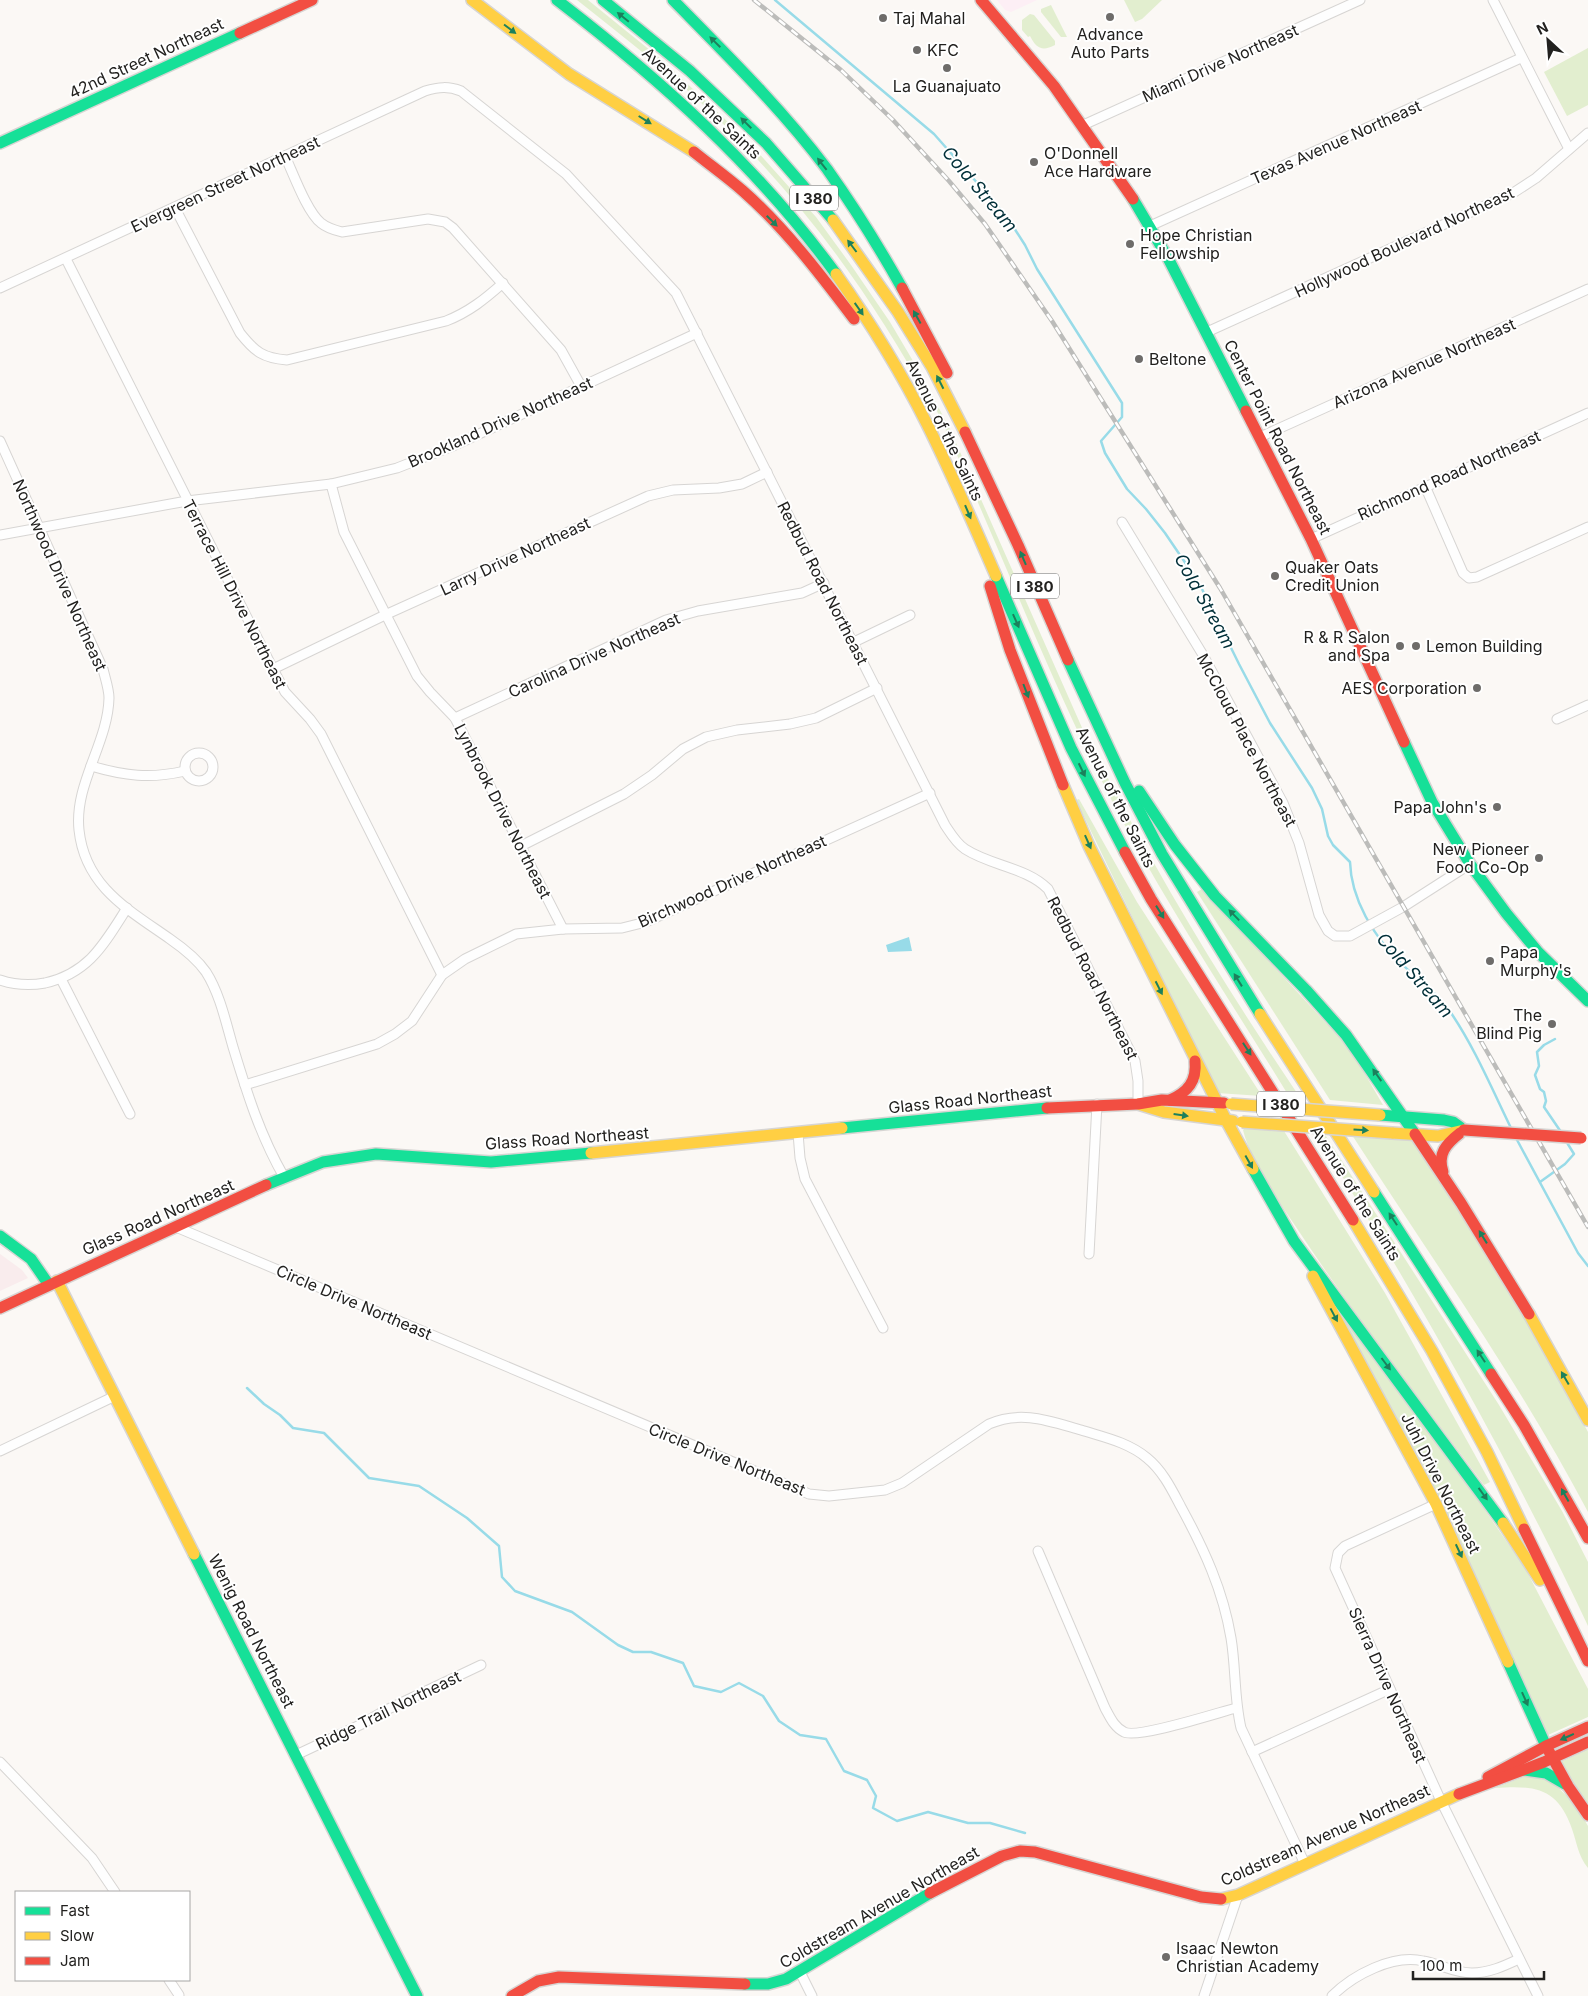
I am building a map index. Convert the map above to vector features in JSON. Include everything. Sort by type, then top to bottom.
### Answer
[{"type":"main road","points":[[472,0],[569,74],[694,152],[743,191],[822,276],[866,336],[901,374]]},
{"type":"main road","name":"Avenue of the Saints","points":[[557,0],[670,91],[718,137],[801,230],[836,275],[874,330],[901,374],[948,467],[1072,749],[1121,846],[1151,899],[1326,1176],[1432,1351],[1487,1452],[1587,1658]]},
{"type":"main road","name":"Avenue of the Saints","points":[[603,0],[690,71],[744,121],[825,210],[898,312],[932,367],[970,441],[1100,731],[1143,819],[1193,907],[1239,982],[1519,1416],[1588,1538]]},
{"type":"main road","points":[[673,0],[777,108],[825,167],[860,216],[954,387],[970,441]]},
{"type":"main road","name":"Center Point Road Northeast","points":[[981,0],[1054,86],[1116,173],[1150,226],[1207,332],[1311,539],[1416,771],[1432,802],[1470,864],[1506,913],[1538,952],[1588,1001]]},
{"type":"main road","name":"42nd Street Northeast","points":[[0,143],[310,1]]},
{"type":"main road","points":[[982,544],[991,589],[1010,650],[1066,792],[1112,894],[1216,1102],[1294,1241],[1510,1532],[1587,1658]]},
{"type":"main road","points":[[1100,731],[1188,862],[1216,896],[1336,1023],[1370,1066],[1448,1181],[1502,1268],[1588,1420]]},
{"type":"main road","points":[[1170,1100],[1187,1092],[1194,1083],[1195,1059]]},
{"type":"main road","points":[[1138,1104],[1170,1100],[1380,1114],[1444,1120],[1453,1122],[1464,1130]]},
{"type":"main road","name":"Glass Road Northeast","points":[[0,1308],[284,1177],[323,1162],[376,1154],[491,1162],[1097,1104],[1138,1104]]},
{"type":"main road","points":[[1138,1104],[1164,1112],[1242,1122],[1415,1134],[1450,1135],[1464,1130],[1584,1138]]},
{"type":"main road","points":[[1448,1181],[1440,1161],[1440,1154],[1445,1146],[1464,1130]]},
{"type":"main road","name":"Wenig Road Northeast","points":[[0,1236],[31,1259],[53,1283],[115,1396],[417,1996]]},
{"type":"main road","name":"Juhl Drive Northeast","points":[[1294,1241],[1436,1504],[1546,1746],[1568,1786],[1588,1815]]},
{"type":"main road","name":"Coldstream Avenue Northeast","points":[[1474,1787],[1499,1770],[1588,1727]]},
{"type":"main road","name":"Coldstream Avenue Northeast","points":[[512,1996],[538,1981],[559,1977],[768,1984],[786,1979],[944,1885],[1002,1856],[1020,1851],[1035,1852],[1201,1897],[1221,1898],[1238,1895],[1474,1787],[1524,1770],[1588,1742]]},
{"type":"main road","points":[[1524,1770],[1546,1772],[1554,1775],[1568,1786]]},
{"type":"street","name":"Miami Drive Northeast","points":[[1081,126],[1360,0]]},
{"type":"street","points":[[1493,0],[1569,149]]},
{"type":"street","name":"Texas Avenue Northeast","points":[[1150,226],[1521,58]]},
{"type":"street","name":"Evergreen Street Northeast","points":[[0,288],[425,91],[438,87],[451,88]]},
{"type":"street","name":"Redbud Road Northeast","points":[[451,88],[461,91],[566,174],[676,293],[949,832],[963,848],[1028,875],[1048,889],[1135,1061],[1138,1081],[1138,1104]]},
{"type":"street","name":"Hollywood Boulevard Northeast","points":[[1207,332],[1513,193],[1536,178],[1588,133]]},
{"type":"street","points":[[285,156],[311,212],[319,222],[330,229],[342,232],[428,218],[445,222],[453,228],[561,350],[581,386]]},
{"type":"street","points":[[175,208],[240,334],[250,347],[260,354],[274,359],[287,360],[446,321],[472,309],[503,283]]},
{"type":"street","name":"Terrace Hill Drive Northeast","points":[[66,259],[285,692],[321,734],[442,975]]},
{"type":"street","name":"Arizona Avenue Northeast","points":[[1260,436],[1588,289]]},
{"type":"street","name":"Brookland Drive Northeast","points":[[0,535],[187,501],[331,484],[397,468],[428,456],[697,333]]},
{"type":"street","name":"Richmond Road Northeast","points":[[1311,539],[1588,413]]},
{"type":"street","name":"Northwood Drive Northeast","points":[[0,441],[102,668],[109,697],[105,721],[80,804],[78,830],[88,863],[101,885],[111,897],[177,944],[206,972],[217,994],[262,1134],[284,1177]]},
{"type":"street","name":"Larry Drive Northeast","points":[[273,669],[386,615],[648,496],[673,490],[719,488],[742,484],[767,472]]},
{"type":"street","name":"Lynbrook Drive Northeast","points":[[331,484],[344,532],[417,676],[456,718],[563,929]]},
{"type":"street","points":[[1425,486],[1463,572],[1469,578],[1477,577],[1588,527]]},
{"type":"street","name":"McCloud Place Northeast","points":[[1122,522],[1203,655],[1283,803],[1299,843],[1316,905],[1325,926],[1331,934],[1345,937],[1354,933],[1414,901],[1470,864]]},
{"type":"street","name":"Carolina Drive Northeast","points":[[456,718],[666,620],[698,611],[802,593],[824,583]]},
{"type":"street","points":[[854,642],[910,615]]},
{"type":"street","points":[[521,846],[624,794],[652,775],[683,749],[706,737],[737,730],[790,724],[816,718],[877,688]]},
{"type":"street","points":[[1557,719],[1588,705]]},
{"type":"street","points":[[91,766],[116,773],[142,777],[168,775],[185,771]]},
{"type":"street","name":"Birchwood Drive Northeast","points":[[245,1085],[377,1044],[396,1034],[412,1021],[442,975],[465,959],[516,934],[563,929],[622,928],[646,922],[930,793]]},
{"type":"street","points":[[0,980],[14,985],[36,984],[61,979],[80,970],[95,956],[127,908]]},
{"type":"street","points":[[61,979],[130,1114]]},
{"type":"street","points":[[1089,1254],[1097,1104]]},
{"type":"street","points":[[798,1133],[800,1158],[805,1179],[883,1328]]},
{"type":"street","name":"Circle Drive Northeast","points":[[176,1227],[810,1494],[829,1496],[885,1490],[902,1483],[989,1424],[1014,1416],[1042,1418],[1118,1442],[1146,1458],[1160,1471],[1206,1554],[1216,1577],[1231,1638],[1236,1708],[1241,1728],[1305,1864]]},
{"type":"street","points":[[0,1451],[115,1396]]},
{"type":"street","name":"Sierra Drive Northeast","points":[[1436,1504],[1345,1546],[1338,1553],[1335,1560],[1335,1568],[1441,1802],[1538,1996]]},
{"type":"street","points":[[1038,1551],[1113,1723],[1125,1733],[1144,1733],[1236,1708]]},
{"type":"street","name":"Ridge Trail Northeast","points":[[296,1755],[481,1665]]},
{"type":"street","points":[[1252,1752],[1390,1689]]},
{"type":"street","points":[[0,1762],[92,1858],[114,1891]]},
{"type":"street","points":[[1204,1996],[1238,1895]]},
{"type":"street","points":[[1332,1996],[1344,1984],[1368,1970],[1393,1962],[1421,1960],[1455,1972],[1473,1973],[1492,1971],[1519,1959]]},
{"type":"street","points":[[800,1972],[812,1996]]},
{"type":"street","points":[[170,1981],[178,1995]]},
{"type":"shaded area","points":[[997,0],[1037,0],[1011,12],[1005,10]]},
{"type":"shaded area","points":[[0,1254],[22,1270],[28,1278],[0,1291]]},
{"type":"green space","points":[[577,0],[588,0],[661,59],[746,139],[816,217],[890,322],[949,427],[1091,748],[1141,841],[1218,972],[1301,1099],[1290,1098],[1132,839],[1065,704],[936,409],[929,401],[860,287],[806,216],[748,149],[683,86]]},
{"type":"green space","points":[[1124,0],[1162,0],[1142,19],[1135,22]]},
{"type":"green space","points":[[1051,5],[1067,37],[1061,37],[1041,12],[1041,9]]},
{"type":"green space","points":[[1030,14],[1034,15],[1055,41],[1055,45],[1040,48],[1022,30],[1022,20]]},
{"type":"green space","points":[[1588,48],[1588,105],[1567,116],[1544,72]]},
{"type":"green space","points":[[1079,799],[1137,902],[1262,1096],[1217,1093],[1076,800]]},
{"type":"green space","points":[[1202,889],[1351,1050],[1383,1105],[1330,1100],[1197,892]]},
{"type":"green space","points":[[1246,1127],[1284,1131],[1385,1293],[1490,1482],[1484,1485],[1316,1258],[1258,1166],[1243,1130]]},
{"type":"green space","points":[[1315,1132],[1324,1133],[1499,1405],[1562,1511],[1588,1562],[1588,1626],[1526,1500],[1459,1375]]},
{"type":"green space","points":[[1352,1135],[1416,1140],[1535,1335],[1588,1432],[1588,1512],[1504,1368]]},
{"type":"green space","points":[[1334,1303],[1448,1457],[1525,1568],[1588,1689],[1588,1717],[1548,1735],[1448,1515]]},
{"type":"green space","points":[[1588,1749],[1588,1807],[1561,1762]]},
{"type":"green space","points":[[1545,1775],[1575,1804],[1588,1826],[1588,1868],[1580,1854],[1566,1815],[1552,1797],[1543,1792],[1522,1787],[1495,1788],[1526,1776]]},
{"type":"water","points":[[909,937],[912,951],[888,952],[886,945]]},
{"type":"waterway","name":"Cold Stream","points":[[775,0],[934,134],[1007,217],[1025,245],[1037,269],[1122,403],[1122,417],[1101,441],[1105,453],[1127,489],[1165,533],[1199,583],[1270,723],[1312,788],[1322,809],[1328,836],[1333,845],[1350,862],[1351,876],[1359,903],[1373,929],[1390,952],[1438,996],[1449,1010],[1475,1053],[1511,1128]]},
{"type":"waterway","points":[[1555,1039],[1544,1045],[1537,1052],[1539,1066],[1535,1075],[1540,1089],[1544,1092],[1546,1101],[1544,1107],[1561,1132]]},
{"type":"waterway","name":"Cold Stream","points":[[1516,1138],[1578,1253],[1588,1266]]},
{"type":"waterway","points":[[1540,1182],[1565,1164],[1574,1154],[1566,1141]]},
{"type":"waterway","points":[[247,1388],[293,1428],[324,1433],[369,1478],[419,1486],[467,1518],[499,1546],[502,1577],[515,1591],[572,1612],[618,1645],[633,1652],[651,1652],[683,1663],[694,1686],[721,1692],[739,1683],[763,1696],[779,1721],[800,1735],[826,1739],[844,1771],[867,1780],[876,1796],[873,1808],[897,1821],[928,1812],[968,1823],[990,1823],[1025,1833]]},
{"type":"railway","points":[[754,0],[841,70],[893,120],[949,181],[985,224],[1052,321],[1220,588],[1588,1227]]},
{"type":"traffic: fast","points":[[557,0],[634,62],[741,161],[806,235],[836,274]]},
{"type":"traffic: fast","points":[[603,0],[690,71],[766,143],[833,220]]},
{"type":"traffic: fast","points":[[673,0],[753,82],[809,146],[857,213],[902,288]]},
{"type":"traffic: fast","points":[[0,143],[240,33]]},
{"type":"traffic: fast","points":[[1133,199],[1168,258],[1246,411]]},
{"type":"traffic: fast","points":[[996,576],[1071,748],[1125,852]]},
{"type":"traffic: fast","points":[[1068,660],[1125,783],[1162,854],[1260,1014]]},
{"type":"traffic: fast","points":[[1404,742],[1432,802],[1470,864],[1538,952],[1588,1001]]},
{"type":"traffic: fast","points":[[1139,791],[1175,845],[1215,896],[1306,990],[1346,1035],[1415,1134]]},
{"type":"traffic: fast","points":[[842,1128],[1047,1108]]},
{"type":"traffic: fast","points":[[1380,1115],[1444,1120],[1453,1122],[1464,1130]]},
{"type":"traffic: fast","points":[[266,1185],[323,1162],[376,1154],[491,1162],[591,1153]]},
{"type":"traffic: fast","points":[[1253,1169],[1294,1241],[1503,1523]]},
{"type":"traffic: fast","points":[[1374,1192],[1491,1374]]},
{"type":"traffic: fast","points":[[0,1236],[31,1259],[49,1285]]},
{"type":"traffic: fast","points":[[194,1554],[417,1996]]},
{"type":"traffic: fast","points":[[1508,1662],[1546,1746]]},
{"type":"traffic: fast","points":[[1524,1770],[1546,1773],[1565,1784]]},
{"type":"traffic: fast","points":[[745,1984],[768,1984],[786,1979],[930,1893]]},
{"type":"traffic: slow","points":[[472,0],[569,74],[694,152]]},
{"type":"traffic: slow","points":[[833,220],[898,312],[932,367],[965,432]]},
{"type":"traffic: slow","points":[[836,274],[861,310],[907,385],[954,481],[996,576]]},
{"type":"traffic: slow","points":[[1063,785],[1089,846],[1226,1120],[1253,1169]]},
{"type":"traffic: slow","points":[[1260,1014],[1374,1192]]},
{"type":"traffic: slow","points":[[1138,1104],[1164,1112],[1233,1121]]},
{"type":"traffic: slow","points":[[1231,1104],[1380,1115]]},
{"type":"traffic: slow","points":[[1242,1122],[1392,1133]]},
{"type":"traffic: slow","points":[[591,1153],[842,1128]]},
{"type":"traffic: slow","points":[[1392,1133],[1438,1136],[1464,1130]]},
{"type":"traffic: slow","points":[[1353,1220],[1432,1351],[1487,1452],[1524,1529]]},
{"type":"traffic: slow","points":[[1313,1276],[1436,1504],[1508,1662]]},
{"type":"traffic: slow","points":[[57,1281],[194,1554]]},
{"type":"traffic: slow","points":[[1529,1314],[1588,1420]]},
{"type":"traffic: slow","points":[[1503,1523],[1540,1580]]},
{"type":"traffic: slow","points":[[1221,1899],[1238,1895],[1459,1794]]},
{"type":"traffic: jam","points":[[240,33],[312,0]]},
{"type":"traffic: jam","points":[[981,0],[1054,86],[1133,199]]},
{"type":"traffic: jam","points":[[694,152],[743,191],[773,220],[815,268],[854,319]]},
{"type":"traffic: jam","points":[[902,288],[947,373]]},
{"type":"traffic: jam","points":[[1246,411],[1311,539],[1404,742]]},
{"type":"traffic: jam","points":[[965,432],[1018,545],[1068,660]]},
{"type":"traffic: jam","points":[[990,586],[1010,650],[1063,785]]},
{"type":"traffic: jam","points":[[1125,852],[1151,899],[1353,1220]]},
{"type":"traffic: jam","points":[[1170,1100],[1182,1093],[1190,1085],[1193,1080],[1195,1061]]},
{"type":"traffic: jam","points":[[1047,1108],[1138,1104],[1162,1100],[1224,1103]]},
{"type":"traffic: jam","points":[[1464,1130],[1581,1138]]},
{"type":"traffic: jam","points":[[1443,1172],[1441,1160],[1444,1150],[1460,1133]]},
{"type":"traffic: jam","points":[[1415,1134],[1461,1203],[1529,1314]]},
{"type":"traffic: jam","points":[[0,1308],[266,1185]]},
{"type":"traffic: jam","points":[[1491,1374],[1524,1425],[1588,1538]]},
{"type":"traffic: jam","points":[[1524,1529],[1588,1661]]},
{"type":"traffic: jam","points":[[1488,1777],[1546,1746],[1588,1727]]},
{"type":"traffic: jam","points":[[1459,1794],[1544,1762],[1588,1742]]},
{"type":"traffic: jam","points":[[1546,1746],[1568,1786],[1588,1815]]},
{"type":"traffic: jam","points":[[930,1893],[1002,1856],[1020,1851],[1035,1852],[1201,1897],[1221,1899]]},
{"type":"traffic: jam","points":[[512,1996],[538,1981],[559,1977],[745,1984]]},
{"type":"place","name":"Advance Auto Parts","points":[[1110,17]]},
{"type":"place","name":"Taj Mahal","points":[[883,18]]},
{"type":"place","name":"KFC","points":[[917,50]]},
{"type":"place","name":"La Guanajuato","points":[[947,68]]},
{"type":"place","name":"O'Donnell Ace Hardware","points":[[1034,162]]},
{"type":"place","name":"Hope Christian Fellowship","points":[[1130,244]]},
{"type":"place","name":"Beltone","points":[[1139,359]]},
{"type":"place","name":"Quaker Oats Credit Union","points":[[1275,576]]},
{"type":"place","name":"R & R Salon and Spa","points":[[1400,646]]},
{"type":"place","name":"Lemon Building","points":[[1416,646]]},
{"type":"place","name":"AES Corporation","points":[[1477,688]]},
{"type":"place","name":"Papa John's","points":[[1497,807]]},
{"type":"place","name":"New Pioneer Food Co-Op","points":[[1539,858]]},
{"type":"place","name":"Papa Murphy's","points":[[1490,961]]},
{"type":"place","name":"The Blind Pig","points":[[1552,1024]]},
{"type":"place","name":"Isaac Newton Christian Academy","points":[[1166,1957]]}]
